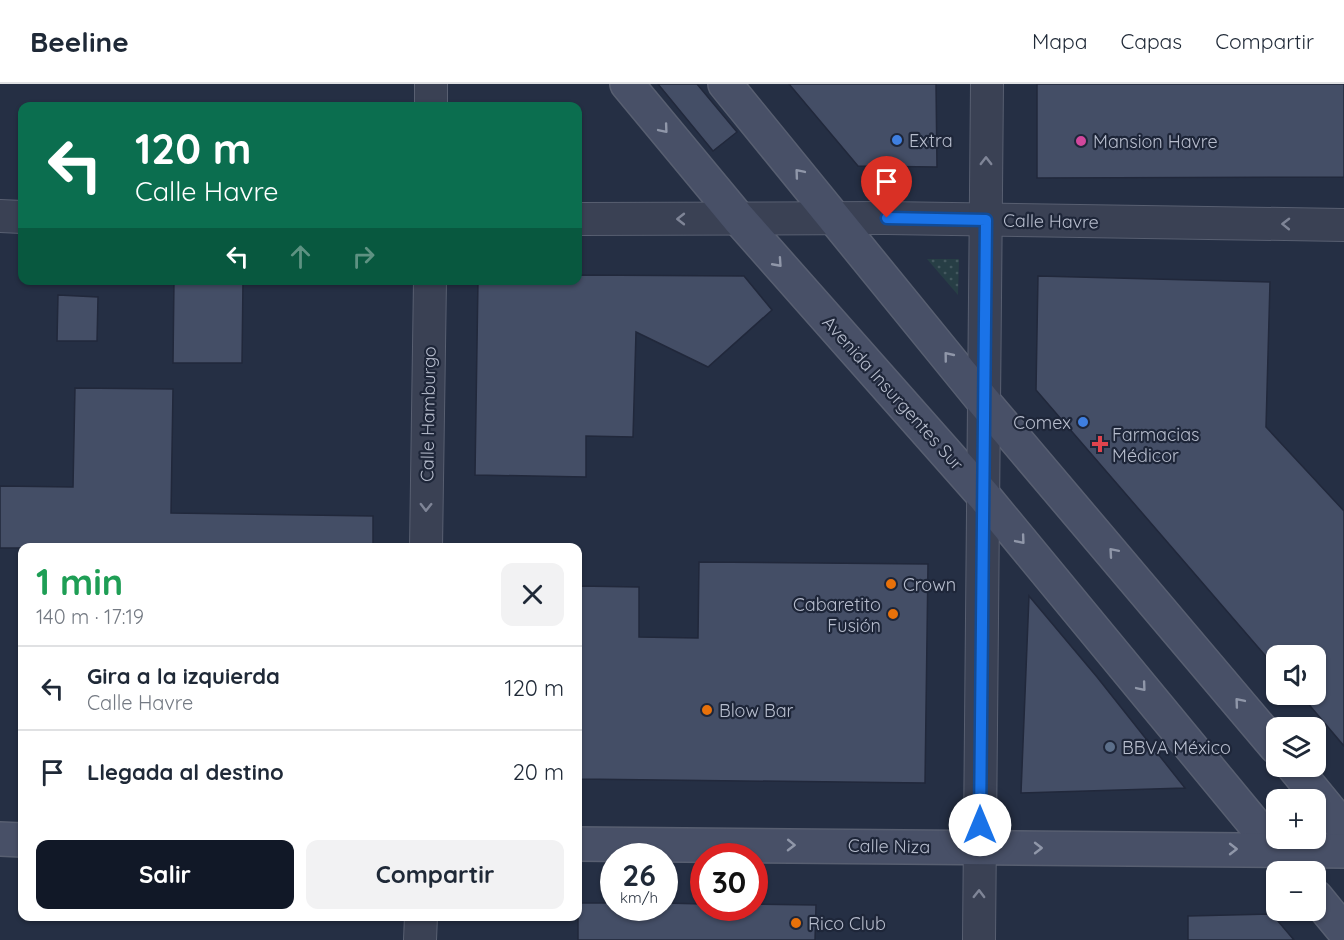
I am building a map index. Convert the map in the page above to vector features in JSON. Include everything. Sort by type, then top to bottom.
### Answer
[{"type":"main road","name":"Avenida Insurgentes Sur","points":[[627,84],[739,219],[983,495],[1285,861]]},
{"type":"main road","points":[[726,84],[984,402],[1266,735]]},
{"type":"main road","points":[[1302,777],[1344,828]]},
{"type":"main road","points":[[0,839],[18,840]]},
{"type":"main road","name":"Calle Niza","points":[[582,844],[980,847],[1285,861],[1344,851]]},
{"type":"main road","points":[[1326,909],[1344,931]]},
{"type":"street","points":[[431,84],[431,102]]},
{"type":"street","points":[[979,940],[987,84]]},
{"type":"street","points":[[0,216],[18,217]]},
{"type":"street","name":"Calle Havre","points":[[582,219],[836,218],[1344,225]]},
{"type":"street","name":"Calle Hamburgo","points":[[426,543],[430,285]]},
{"type":"street","points":[[420,940],[421,921]]},
{"type":"shaded area","points":[[927,259],[959,259],[958,295]]},
{"type":"building","points":[[658,84],[697,84],[737,132],[713,151]]},
{"type":"building","points":[[789,84],[936,84],[937,167],[858,166]]},
{"type":"building","points":[[1037,84],[1344,84],[1344,177],[1037,178]]},
{"type":"building","points":[[582,275],[744,276],[772,310],[708,367],[636,332],[633,437],[586,436],[586,477],[475,475],[478,285],[582,285]]},
{"type":"building","points":[[1038,276],[1270,282],[1266,427],[1344,511],[1344,746],[1326,725],[1326,717],[1319,717],[1309,705],[1326,705],[1326,645],[1266,645],[1266,656],[1036,390]]},
{"type":"building","points":[[174,285],[243,285],[242,363],[173,363]]},
{"type":"building","points":[[58,295],[98,297],[97,341],[57,341]]},
{"type":"building","points":[[75,388],[173,389],[171,513],[373,516],[373,543],[18,543],[18,548],[0,548],[0,486],[73,487]]},
{"type":"building","points":[[699,562],[928,564],[925,783],[582,779],[582,586],[639,587],[639,637],[698,638]]},
{"type":"building","points":[[1029,596],[1097,677],[1185,788],[1021,793]]},
{"type":"building","points":[[582,903],[600,903],[600,921],[678,921],[678,903],[690,904],[690,921],[768,921],[768,904],[816,905],[815,940],[578,940],[578,921],[582,921]]},
{"type":"building","points":[[1266,914],[1266,921],[1278,921],[1294,940],[1188,940],[1188,916]]},
{"type":"place","name":"Extra","points":[[897,140]]},
{"type":"place","name":"Mansion Havre","points":[[1081,141]]},
{"type":"place","name":"Comex","points":[[1083,422]]},
{"type":"place","name":"Farmacias Médicor","points":[[1100,444]]},
{"type":"place","name":"Crown","points":[[891,584]]},
{"type":"place","name":"Cabaretito Fusión","points":[[893,614]]},
{"type":"place","name":"Blow Bar","points":[[707,710]]},
{"type":"place","name":"BBVA México","points":[[1110,747]]},
{"type":"place","name":"Rico Club","points":[[796,923]]},
{"type":"route","points":[[887,218],[986,220],[980,825]]}]
